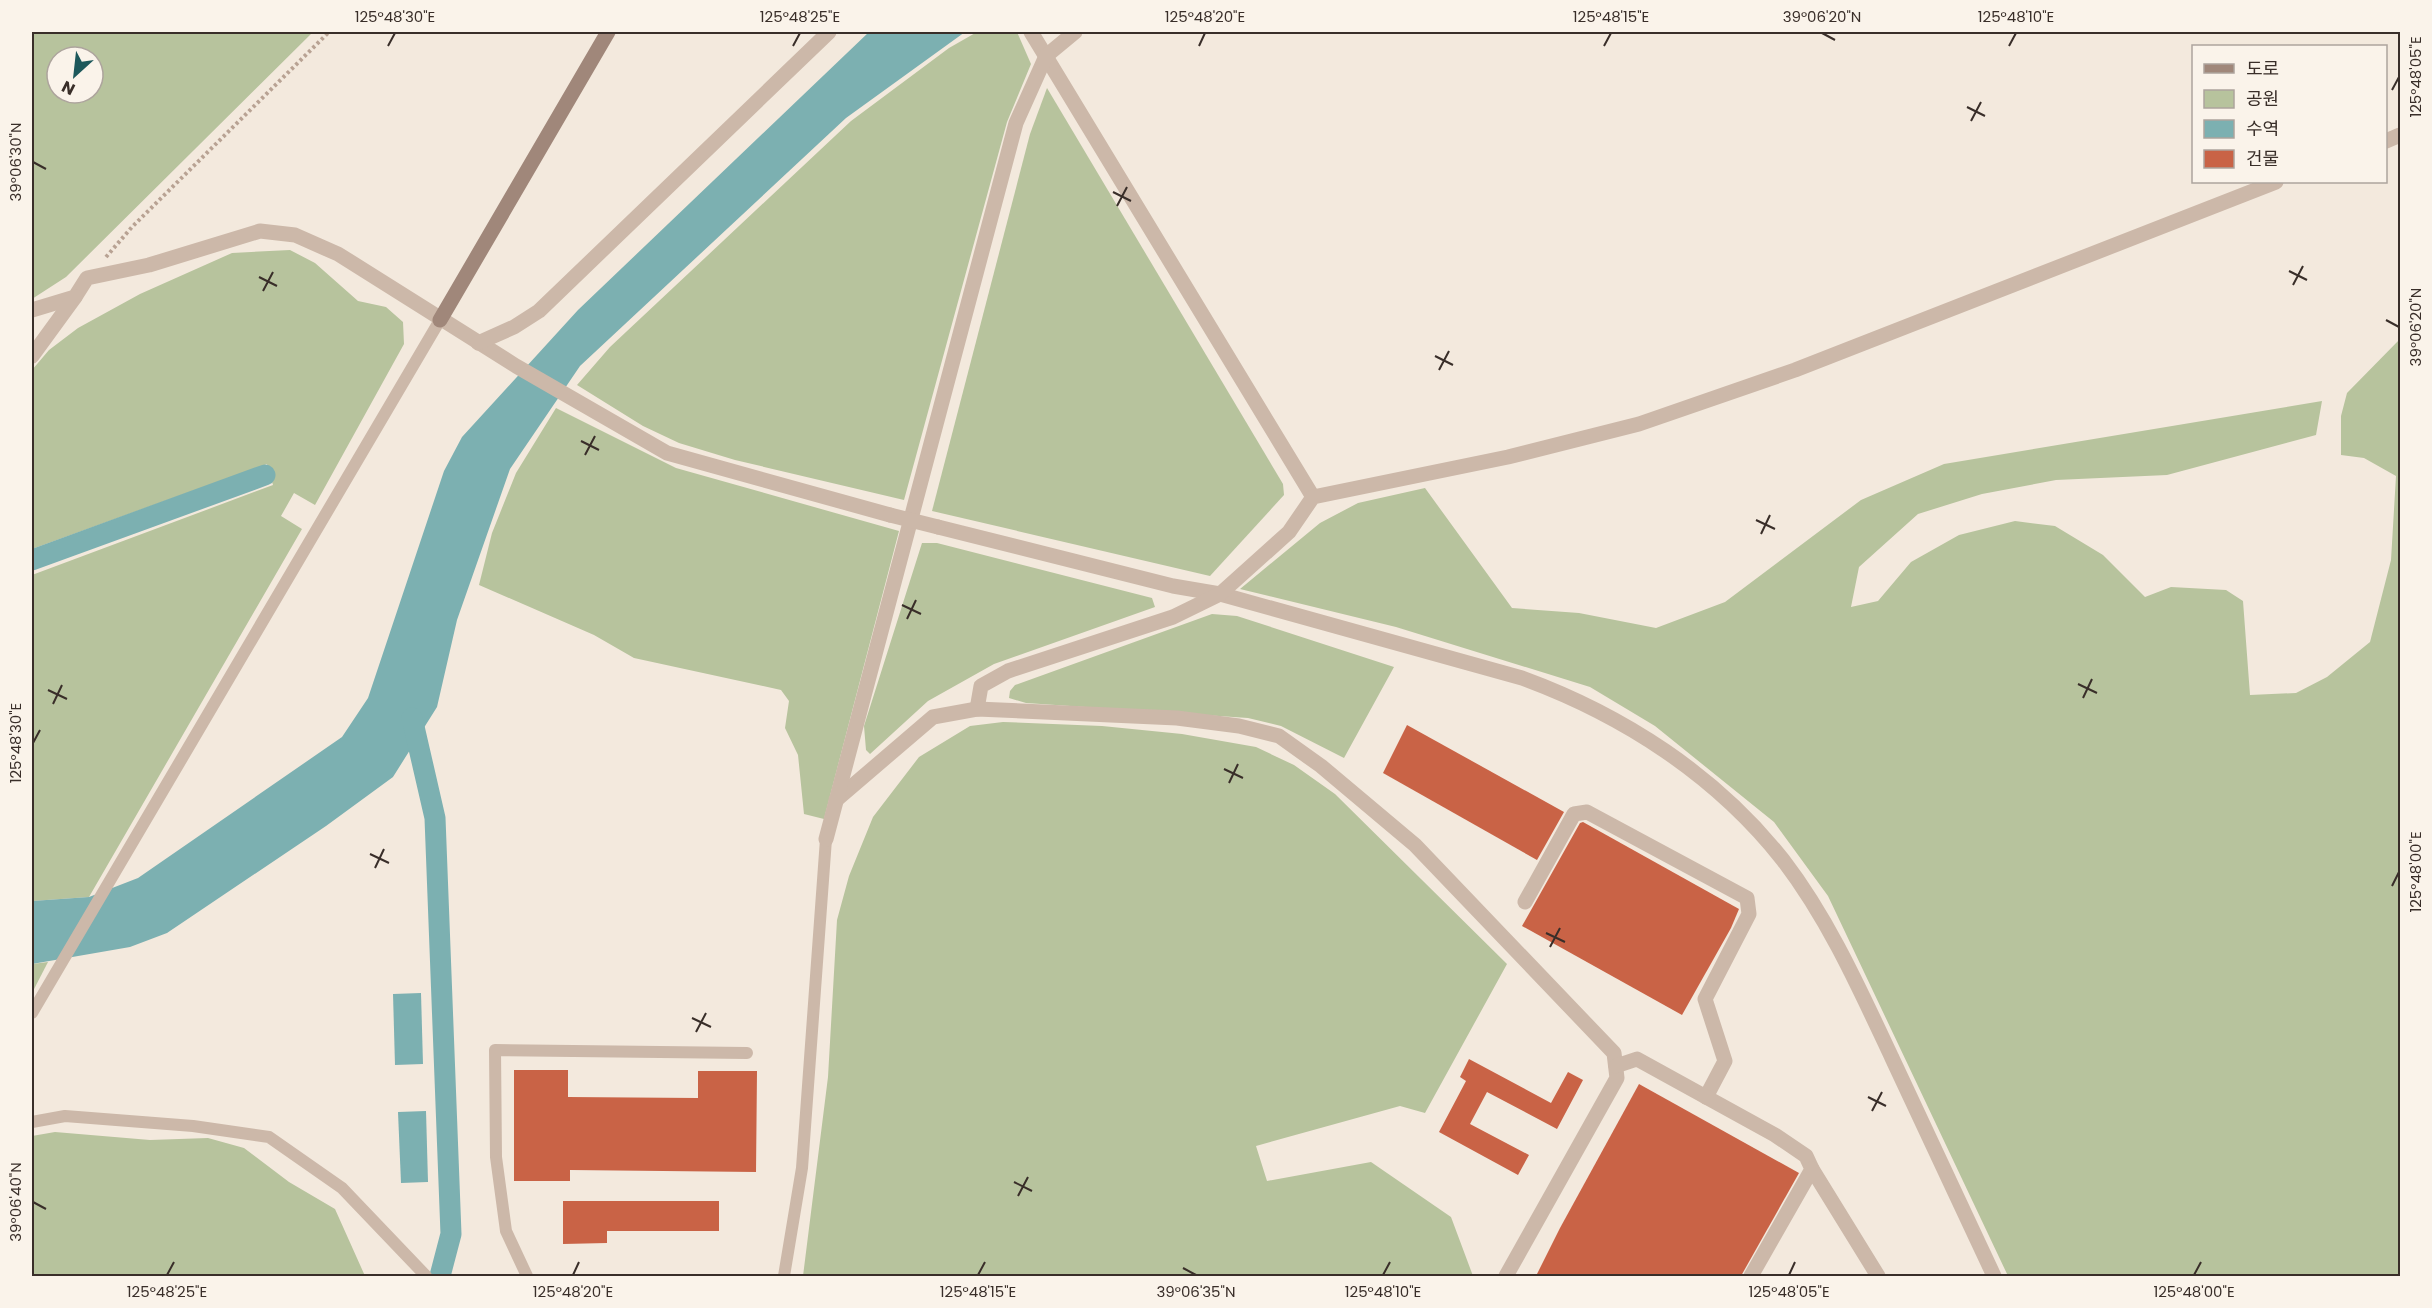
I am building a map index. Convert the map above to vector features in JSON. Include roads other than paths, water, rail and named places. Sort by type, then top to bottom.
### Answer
[{"type":"street","points":[[440,320],[608,32]]},
{"type":"street","points":[[478,343],[514,327],[538,311],[829,32]]},
{"type":"street","points":[[1031,32],[1313,497]]},
{"type":"street","points":[[826,839],[1016,123],[1046,56],[1075,32]]},
{"type":"street","points":[[977,709],[981,686],[1008,671],[1173,617],[1220,594],[1289,532],[1313,497],[1508,457],[1639,424],[1795,370],[2273,183]]},
{"type":"street","points":[[32,356],[87,278],[149,265],[260,231],[295,235],[338,254],[440,320],[567,397],[668,453],[938,527],[1173,586],[1220,594],[1522,678],[1570,696],[1610,715],[1664,749],[1749,821],[1782,860],[1817,908],[1865,999],[1994,1276]]},
{"type":"street","points":[[32,310],[75,297]]},
{"type":"street","points":[[836,800],[933,717],[977,709],[1177,718],[1239,726],[1279,736],[1321,766],[1415,845],[1614,1053],[1617,1078],[1506,1276]]},
{"type":"street","points":[[1525,902],[1574,814],[1587,812],[1747,898],[1749,914],[1705,999],[1725,1061],[1706,1097]]},
{"type":"street","points":[[1616,1066],[1637,1059],[1775,1135],[1806,1156],[1878,1276]]},
{"type":"street","points":[[1751,1276],[1812,1169]]},
{"type":"lane","points":[[32,1013],[440,320]]},
{"type":"lane","points":[[784,1276],[802,1168],[826,839]]},
{"type":"lane","points":[[527,1276],[506,1231],[496,1157],[495,1050],[747,1053]]},
{"type":"lane","points":[[32,1122],[65,1116],[193,1125],[269,1137],[342,1188],[426,1276]]},
{"type":"water","points":[[869,32],[965,32],[846,118],[580,366],[510,469],[457,620],[437,707],[393,777],[326,826],[167,933],[130,947],[32,964],[32,901],[89,897],[138,878],[342,737],[368,698],[444,471],[462,437],[578,310]]},
{"type":"water","points":[[421,993],[423,1064],[395,1065],[393,994]]},
{"type":"water","points":[[426,1111],[428,1182],[401,1183],[398,1112]]},
{"type":"waterway","points":[[32,560],[265,475]]},
{"type":"waterway","points":[[412,718],[435,818],[451,1234],[440,1276]]}]
